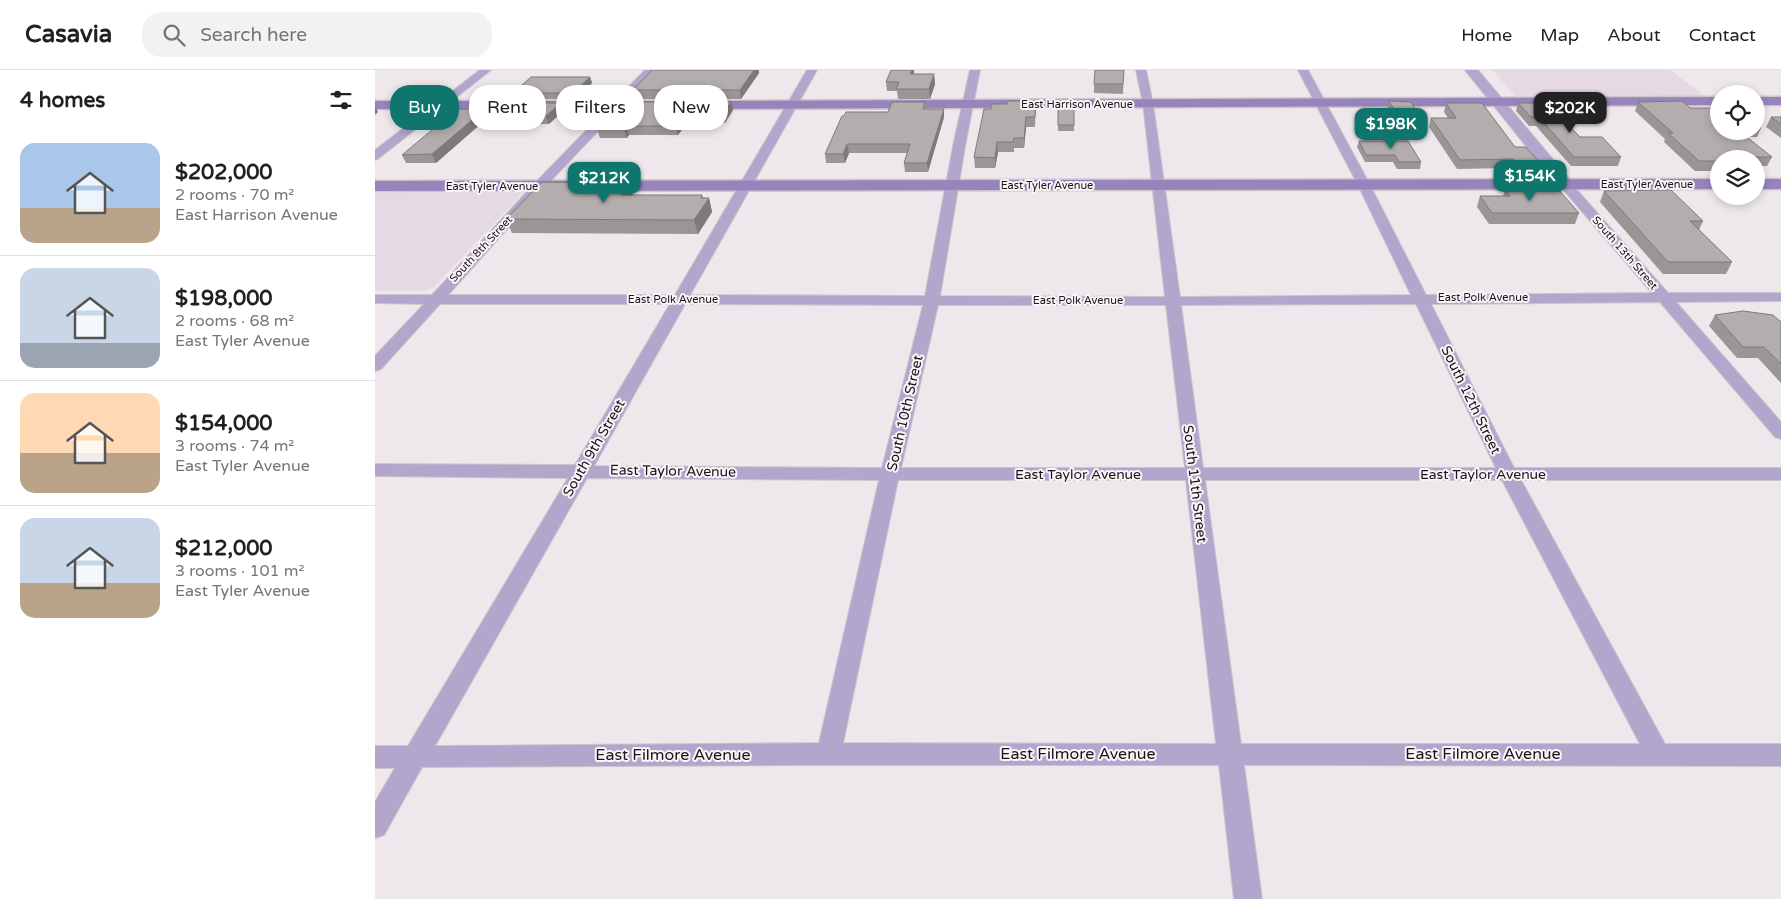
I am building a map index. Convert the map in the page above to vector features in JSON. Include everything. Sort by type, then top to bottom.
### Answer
[{"type":"main road","name":"East Harrison Avenue","points":[[728,105],[1710,101]]},
{"type":"main road","points":[[1765,101],[1781,101]]},
{"type":"main road","points":[[375,105],[390,105]]},
{"type":"main road","points":[[459,105],[556,105]]},
{"type":"main road","name":"East Tyler Avenue","points":[[375,186],[1710,184]]},
{"type":"main road","points":[[1765,184],[1781,184]]},
{"type":"street","points":[[459,91],[486,70]]},
{"type":"street","name":"South 8th Street","points":[[638,85],[651,70]]},
{"type":"street","name":"South 9th Street","points":[[375,826],[681,300],[811,70]]},
{"type":"street","name":"South 10th Street","points":[[829,754],[890,474],[932,300],[951,185],[975,70]]},
{"type":"street","name":"South 11th Street","points":[[1141,70],[1148,104],[1193,474],[1231,754],[1248,899]]},
{"type":"street","name":"South 12th Street","points":[[1303,70],[1364,185],[1508,474],[1658,754]]},
{"type":"street","name":"South 13th Street","points":[[1471,70],[1565,184],[1781,433]]},
{"type":"street","points":[[375,156],[409,130]]},
{"type":"street","name":"South 8th Street","points":[[375,366],[539,186],[595,130]]},
{"type":"street","name":"East Polk Avenue","points":[[375,299],[1172,300],[1781,297]]},
{"type":"street","name":"East Taylor Avenue","points":[[375,470],[582,470],[890,474],[1781,474]]},
{"type":"street","name":"East Filmore Avenue","points":[[375,757],[829,754],[1781,755]]},
{"type":"shaded area","points":[[1492,70],[1670,70],[1705,96],[1516,96]]},
{"type":"shaded area","points":[[375,193],[523,193],[433,288],[422,291],[375,291]]},
{"type":"building","points":[[652,70],[754,70],[740,90],[728,90],[728,85],[654,85],[654,90],[644,90],[644,85],[638,85]]},
{"type":"building","points":[[891,70],[912,70],[910,74],[934,74],[929,89],[896,89],[899,82],[886,82]]},
{"type":"building","points":[[1095,70],[1124,70],[1123,84],[1094,84]]},
{"type":"building","points":[[531,77],[590,77],[582,85],[556,85],[556,93],[546,93],[546,85],[522,85]]},
{"type":"building","points":[[1008,101],[1036,101],[1035,117],[1026,117],[1024,138],[1014,138],[1013,142],[997,142],[995,158],[974,157],[984,109],[991,109],[991,104],[1007,104]]},
{"type":"building","points":[[1389,101],[1411,102],[1424,124],[1402,123]]},
{"type":"building","points":[[1682,101],[1690,108],[1710,108],[1710,140],[1750,140],[1763,150],[1710,150],[1710,161],[1699,161],[1668,133],[1673,133],[1638,102]]},
{"type":"building","points":[[644,102],[654,102],[654,126],[644,126]]},
{"type":"building","points":[[892,102],[925,102],[923,109],[944,109],[927,163],[904,163],[910,144],[847,144],[843,154],[825,154],[842,116],[846,112],[888,112]]},
{"type":"building","points":[[546,103],[556,103],[556,107],[546,116]]},
{"type":"building","points":[[1446,103],[1482,103],[1515,147],[1526,147],[1539,162],[1515,162],[1513,159],[1460,160],[1431,118],[1456,118]]},
{"type":"building","points":[[1518,103],[1547,103],[1580,137],[1602,137],[1621,157],[1574,157],[1539,117],[1531,117]]},
{"type":"building","points":[[1058,108],[1074,108],[1074,125],[1058,125]]},
{"type":"building","points":[[459,109],[469,109],[469,123],[432,154],[402,155],[432,130],[459,130]]},
{"type":"building","points":[[1771,117],[1781,117],[1781,124]]},
{"type":"building","points":[[1359,141],[1408,141],[1421,162],[1399,162],[1395,155],[1366,155]]},
{"type":"building","points":[[1765,151],[1772,157],[1765,157]]},
{"type":"building","points":[[542,182],[621,183],[619,184],[630,184],[621,195],[702,195],[701,198],[709,198],[694,220],[506,219]]},
{"type":"building","points":[[1558,189],[1579,213],[1492,213],[1480,196],[1510,196],[1505,190]]},
{"type":"building","points":[[1671,190],[1703,221],[1690,221],[1732,262],[1668,262],[1604,191]]},
{"type":"building","points":[[1743,311],[1773,315],[1781,322],[1781,364],[1764,347],[1743,347],[1715,315]]}]
